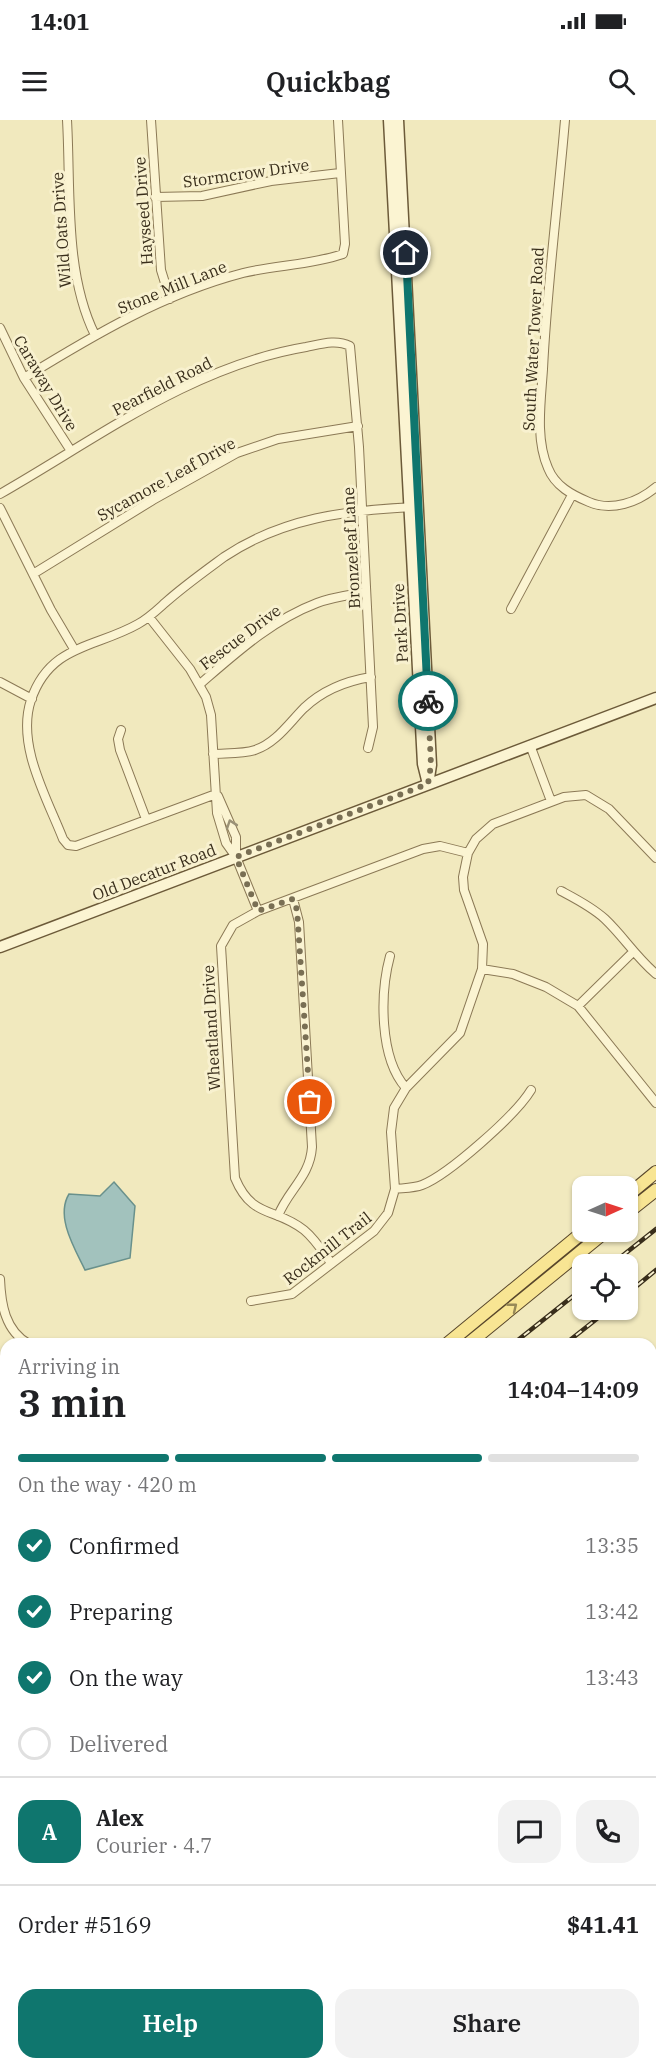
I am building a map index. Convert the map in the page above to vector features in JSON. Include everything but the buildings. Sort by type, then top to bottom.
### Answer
[{"type":"main road","points":[[638,1187],[656,1172]]},
{"type":"main road","points":[[638,1204],[656,1190]]},
{"type":"main road","points":[[454,1338],[572,1241]]},
{"type":"main road","points":[[475,1338],[593,1242]]},
{"type":"street","name":"Wild Oats Drive","points":[[67,120],[76,285],[95,335]]},
{"type":"street","name":"Hayseed Drive","points":[[151,120],[161,270],[170,299]]},
{"type":"street","points":[[338,120],[340,173]]},
{"type":"street","name":"Park Drive","points":[[389,120],[413,507]]},
{"type":"street","name":"Park Drive","points":[[398,120],[423,764],[428,784]]},
{"type":"street","name":"South Water Tower Road","points":[[565,120],[548,283],[541,440],[548,470],[555,480],[572,495],[595,505],[617,506],[633,501],[656,487]]},
{"type":"street","name":"Stone Mill Lane","points":[[24,378],[95,335],[136,313],[170,299],[243,273],[343,254],[345,244],[340,173]]},
{"type":"street","name":"Stormcrow Drive","points":[[155,198],[202,196],[271,181],[340,173]]},
{"type":"street","name":"Caraway Drive","points":[[0,328],[24,378],[72,451]]},
{"type":"street","name":"Pearfield Road","points":[[0,494],[195,382],[243,362],[287,350],[340,341],[350,346]]},
{"type":"street","name":"Bronzeleaf Lane","points":[[350,346],[358,426],[374,727],[368,748]]},
{"type":"street","name":"Sycamore Leaf Drive","points":[[33,574],[135,510],[237,453],[278,439],[358,426]]},
{"type":"street","points":[[511,609],[572,495]]},
{"type":"street","points":[[216,794],[76,846],[69,845],[63,839],[30,748],[27,729],[32,699],[49,670],[74,649],[130,628],[149,618],[224,557],[262,535],[303,520],[362,509],[413,507]]},
{"type":"street","points":[[0,508],[74,649]]},
{"type":"street","name":"Fescue Drive","points":[[200,684],[286,617],[319,602],[366,592]]},
{"type":"street","points":[[149,618],[200,684],[211,714],[216,794],[227,812],[236,837],[236,857],[258,911]]},
{"type":"street","points":[[213,754],[252,751],[262,747],[280,734],[306,706],[328,691],[348,681],[371,677]]},
{"type":"street","points":[[0,682],[32,699]]},
{"type":"street","name":"Old Decatur Road","points":[[0,946],[656,699]]},
{"type":"street","points":[[121,730],[118,739],[120,750],[146,819]]},
{"type":"street","points":[[530,745],[551,801]]},
{"type":"street","name":"Rockmill Trail","points":[[251,1301],[284,1298],[292,1294],[382,1222],[393,1201],[395,1189],[392,1120],[406,1088],[460,1033],[482,969],[483,944],[464,890],[463,877],[468,853],[476,839],[493,824],[551,801],[571,795],[586,795],[609,809],[656,858]]},
{"type":"street","name":"Wheatland Drive","points":[[332,1263],[305,1231],[278,1216],[257,1209],[246,1200],[237,1184],[233,1167],[220,957],[228,931],[240,920],[258,911],[423,849],[440,846],[468,853]]},
{"type":"street","points":[[561,891],[605,919],[632,953],[656,974]]},
{"type":"street","points":[[278,1216],[284,1202],[309,1168],[312,1147],[299,922],[293,899]]},
{"type":"street","points":[[578,1006],[632,953]]},
{"type":"street","points":[[390,956],[384,979],[387,1045],[391,1065],[406,1088]]},
{"type":"street","points":[[482,969],[524,978],[546,987],[578,1006],[656,1103]]},
{"type":"street","points":[[395,1189],[420,1186],[440,1175],[513,1115],[531,1090]]},
{"type":"street","points":[[0,1279],[1,1299],[8,1322],[20,1338]]},
{"type":"water","points":[[114,1182],[135,1206],[130,1258],[85,1270],[65,1223],[65,1203],[69,1194],[100,1196]]},
{"type":"railway","points":[[625,1254],[656,1229]]},
{"type":"railway","points":[[638,1285],[656,1270]]},
{"type":"railway","points":[[521,1338],[572,1297]]},
{"type":"railway","points":[[573,1338],[595,1320]]},
{"type":"way so far","points":[[310,1102],[297,910],[293,899],[258,911],[236,857],[428,784],[431,765],[428,701]]},
{"type":"route","points":[[406,253],[428,701]]}]
